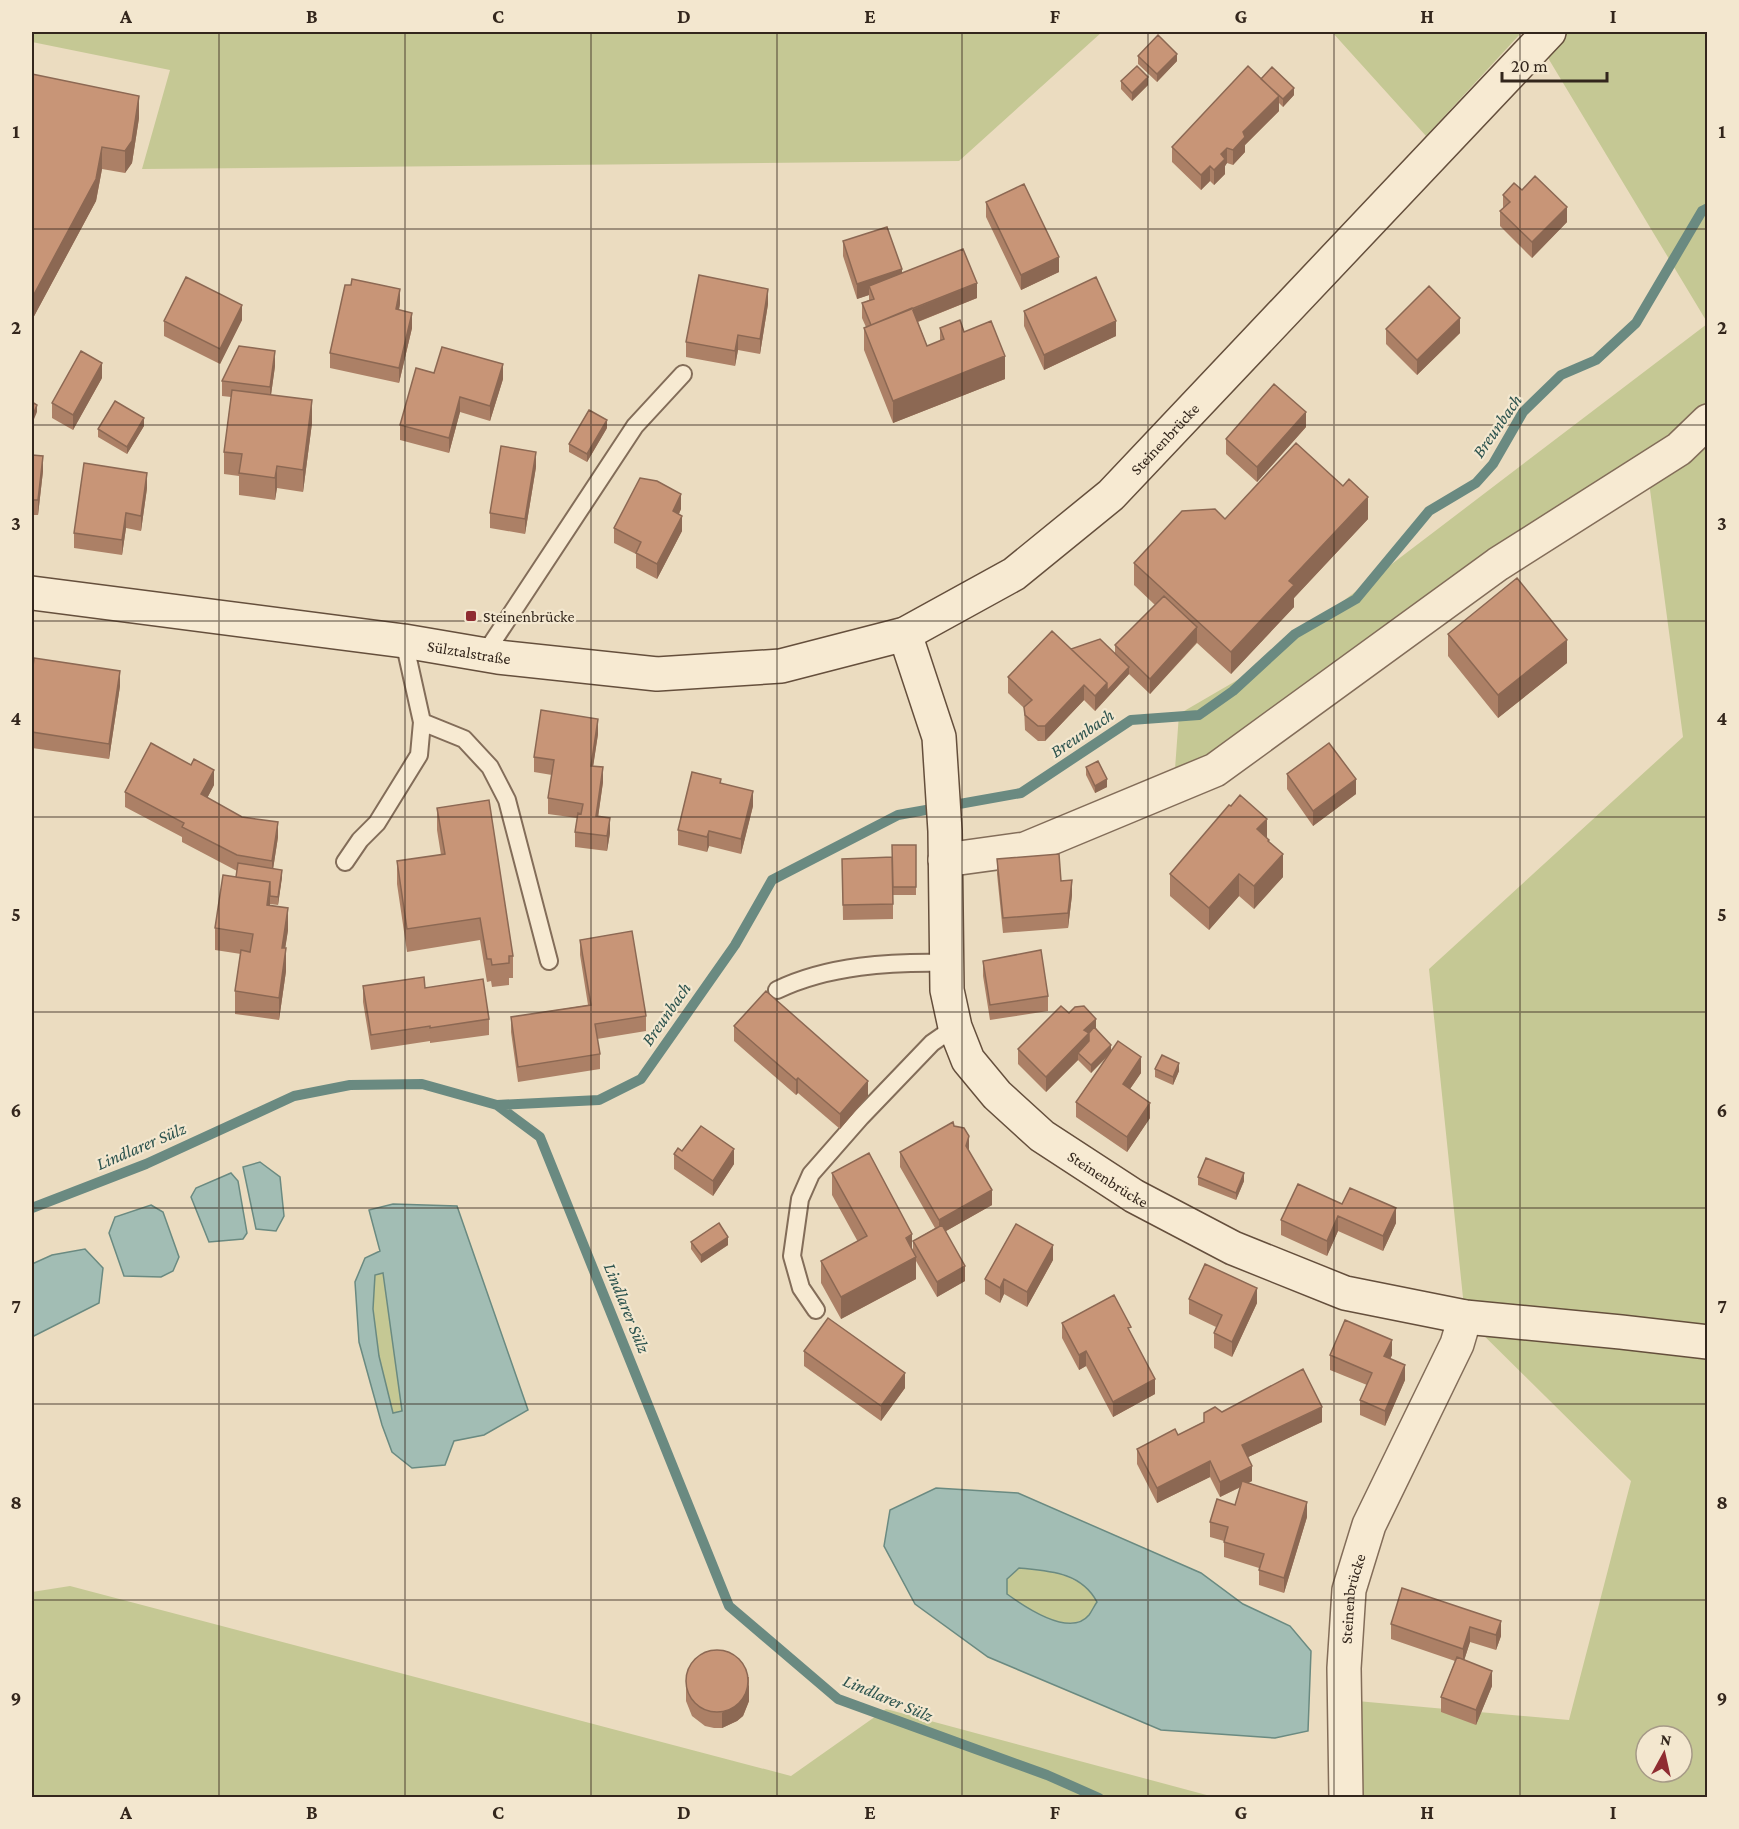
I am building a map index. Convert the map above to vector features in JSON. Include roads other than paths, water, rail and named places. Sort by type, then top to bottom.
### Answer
[{"type":"main road","name":"Steinenbrücke","points":[[1549,32],[1111,495],[1014,574],[905,634],[939,737],[945,846],[947,990],[955,1027],[968,1060],[997,1095],[1042,1136],[1134,1196],[1233,1248],[1345,1293],[1465,1317],[1707,1342]]},
{"type":"main road","points":[[945,846],[1025,849],[1215,770],[1498,564],[1679,449],[1707,421]]},
{"type":"main road","name":"Sülztalstraße","points":[[32,593],[404,641],[484,655],[657,674],[781,666],[905,634]]},
{"type":"main road","name":"Steinenbrücke","points":[[1346,1797],[1344,1668],[1348,1590],[1368,1525],[1457,1344],[1465,1317]]},
{"type":"lane","points":[[484,655],[635,426],[683,374]]},
{"type":"lane","points":[[345,862],[360,840],[377,823],[418,755],[422,722],[404,641]]},
{"type":"lane","points":[[422,722],[464,739],[490,767],[507,800],[549,961]]},
{"type":"lane","points":[[777,990],[793,982],[831,972],[900,962],[946,963]]},
{"type":"lane","points":[[816,1310],[801,1288],[792,1256],[801,1199],[812,1174],[861,1117],[932,1043],[955,1027]]},
{"type":"water","points":[[260,1162],[280,1177],[284,1216],[276,1231],[256,1229],[243,1167]]},
{"type":"water","points":[[231,1173],[238,1181],[247,1233],[243,1239],[209,1242],[191,1197],[196,1188]]},
{"type":"water","points":[[393,1204],[457,1206],[528,1410],[484,1435],[454,1441],[445,1465],[412,1468],[392,1452],[382,1425],[359,1342],[355,1282],[365,1258],[380,1251],[369,1210]],"holes":[[[383,1273],[402,1411],[393,1413],[379,1356],[373,1309],[375,1275]]]},
{"type":"water","points":[[151,1205],[163,1212],[179,1257],[173,1271],[161,1277],[124,1276],[109,1233],[115,1217]]},
{"type":"water","points":[[85,1249],[103,1268],[99,1303],[32,1337],[32,1264],[52,1255]]},
{"type":"water","points":[[936,1488],[1018,1493],[1201,1573],[1243,1604],[1290,1626],[1311,1651],[1308,1731],[1275,1738],[1161,1730],[988,1657],[915,1604],[884,1546],[890,1510]],"holes":[[[1019,1568],[1053,1572],[1073,1579],[1082,1584],[1097,1602],[1089,1615],[1081,1621],[1059,1622],[1048,1618],[1007,1594],[1007,1579]]]},
{"type":"waterway","name":"Breunbach","points":[[497,1105],[599,1100],[641,1079],[735,945],[772,880],[898,815],[1021,793],[1131,720],[1199,715],[1233,691],[1295,634],[1356,599],[1429,511],[1476,483],[1493,464],[1523,412],[1561,375],[1596,360],[1636,323],[1702,211],[1708,208]]},
{"type":"waterway","name":"Lindlarer Sülz","points":[[32,1208],[146,1164],[294,1096],[350,1085],[422,1084],[497,1105],[540,1137],[729,1606],[838,1699],[1047,1775],[1099,1798]]},
{"type":"place","name":"Steinenbrücke","points":[[471,616]]}]
